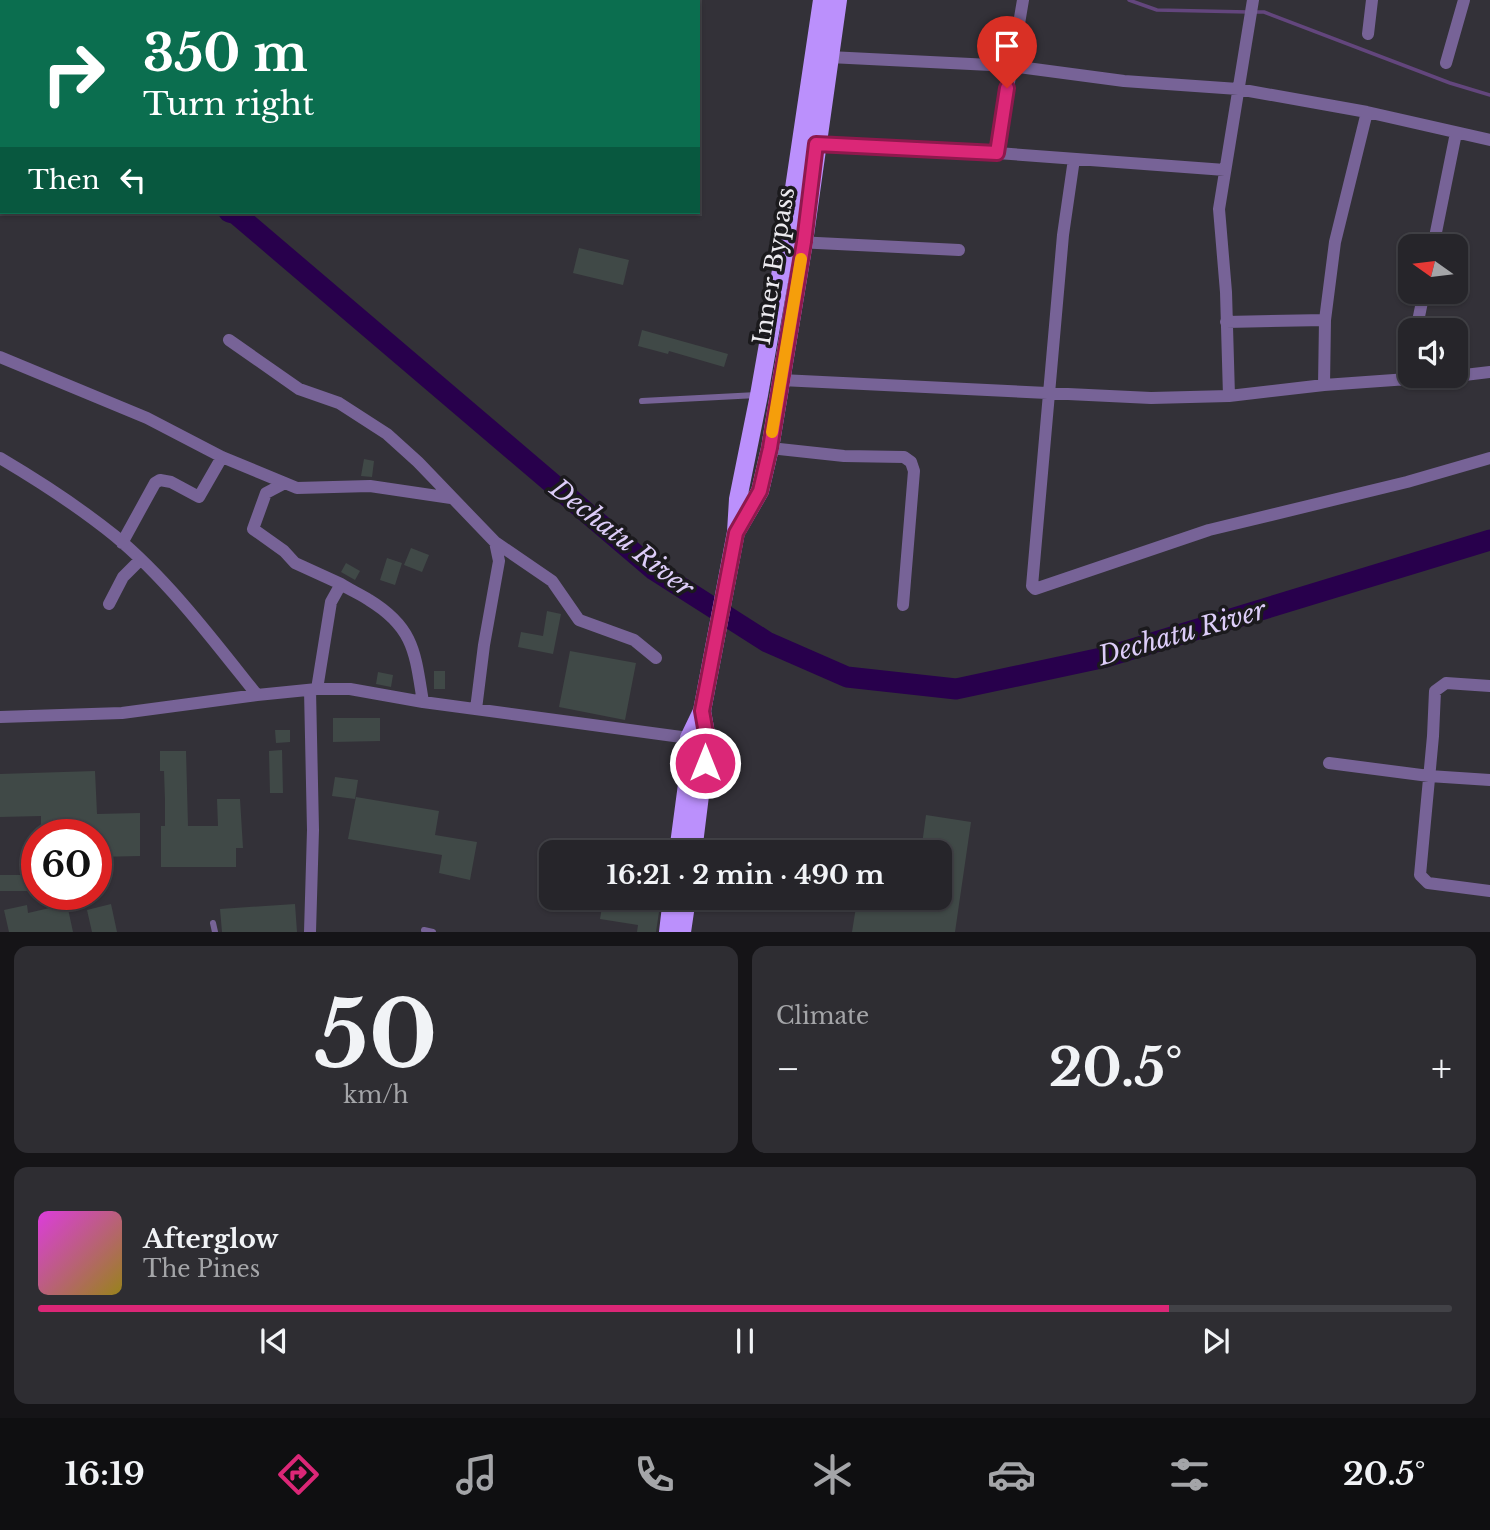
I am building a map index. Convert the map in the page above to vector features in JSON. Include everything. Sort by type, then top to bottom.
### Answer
[{"type":"main road","name":"Inner Bypass","points":[[736,533],[760,491],[781,380],[795,242],[809,144],[822,0]]},
{"type":"main road","name":"Inner Bypass","points":[[809,144],[829,57],[838,0]]},
{"type":"main road","name":"Inner Bypass","points":[[694,840],[698,739],[702,711],[736,533],[738,499],[795,242]]},
{"type":"main road","name":"Inner Bypass","points":[[680,840],[690,762],[698,739]]},
{"type":"main road","points":[[668,932],[671,910]]},
{"type":"main road","points":[[682,932],[685,910]]},
{"type":"street","points":[[997,153],[1023,0]]},
{"type":"street","points":[[1368,34],[1372,0]]},
{"type":"street","points":[[1446,63],[1464,0]]},
{"type":"street","points":[[1229,396],[1219,209],[1252,7]]},
{"type":"street","points":[[829,57],[1011,65],[1124,81],[1238,89],[1367,112],[1490,140]]},
{"type":"street","points":[[1324,386],[1325,320],[1335,242],[1367,112]]},
{"type":"street","points":[[1436,234],[1456,133]]},
{"type":"street","points":[[809,144],[997,153],[1224,170]]},
{"type":"street","points":[[1074,159],[1063,235],[1032,586],[1035,589],[1209,530],[1407,482],[1490,458]]},
{"type":"street","points":[[795,242],[959,250]]},
{"type":"street","points":[[1226,322],[1325,320]]},
{"type":"street","points":[[229,340],[299,389],[348,408],[387,434],[418,462],[495,542],[552,581],[579,620],[634,640],[656,658]]},
{"type":"street","points":[[0,357],[147,418],[222,457],[297,488],[370,486],[452,498]]},
{"type":"street","points":[[1468,375],[1490,372]]},
{"type":"street","points":[[781,380],[1151,398],[1229,396],[1398,382]]},
{"type":"street","points":[[770,448],[844,456],[904,457],[911,462],[914,471],[903,605]]},
{"type":"street","points":[[122,543],[155,483],[160,480],[171,482],[199,496],[222,457]]},
{"type":"street","points":[[0,458],[36,479],[122,543],[213,640],[257,695]]},
{"type":"street","points":[[285,483],[265,493],[253,529],[284,551],[295,563],[341,584],[381,608],[405,630],[415,653],[423,702]]},
{"type":"street","points":[[476,709],[482,655],[498,568],[495,542]]},
{"type":"street","points":[[498,568],[519,559]]},
{"type":"street","points":[[109,604],[123,577],[140,560]]},
{"type":"street","points":[[310,932],[314,690],[331,601],[341,584]]},
{"type":"street","points":[[1490,686],[1446,683],[1436,689],[1434,694],[1420,875],[1428,883],[1490,891]]},
{"type":"street","points":[[0,717],[122,713],[257,695],[350,689],[423,702],[698,739]]},
{"type":"street","points":[[1329,763],[1429,776],[1490,780]]},
{"type":"lane","points":[[642,401],[759,395]]},
{"type":"lane","points":[[213,923],[215,932]]},
{"type":"lane","points":[[424,930],[433,932]]},
{"type":"building","points":[[579,248],[629,260],[623,285],[573,273]]},
{"type":"building","points":[[642,330],[728,354],[724,367],[669,351],[668,354],[638,346]]},
{"type":"building","points":[[364,459],[374,461],[372,477],[361,476]]},
{"type":"building","points":[[411,548],[429,555],[422,572],[404,565]]},
{"type":"building","points":[[387,558],[402,563],[395,585],[380,580]]},
{"type":"building","points":[[346,563],[360,571],[355,580],[341,572]]},
{"type":"building","points":[[547,611],[561,614],[553,654],[518,647],[521,632],[543,636]]},
{"type":"building","points":[[570,651],[636,663],[625,720],[559,707]]},
{"type":"building","points":[[434,671],[445,671],[445,689],[434,689]]},
{"type":"building","points":[[378,672],[393,675],[391,687],[376,684]]},
{"type":"building","points":[[333,718],[380,718],[380,741],[333,742]]},
{"type":"building","points":[[275,730],[290,730],[290,742],[276,743]]},
{"type":"building","points":[[282,750],[283,793],[270,793],[269,751]]},
{"type":"building","points":[[160,751],[186,751],[188,826],[218,826],[217,799],[240,799],[243,848],[236,848],[236,867],[161,867],[161,826],[165,826],[165,800]]},
{"type":"building","points":[[95,771],[97,814],[140,813],[140,856],[112,857],[112,819],[0,817],[0,774]]},
{"type":"building","points":[[335,777],[358,780],[355,799],[332,796]]},
{"type":"building","points":[[356,797],[439,811],[435,835],[477,842],[470,880],[439,873],[442,855],[348,839]]},
{"type":"building","points":[[926,815],[971,822],[955,932],[852,932],[856,910],[952,910],[952,840],[923,840]]},
{"type":"building","points":[[0,875],[21,875],[21,891],[0,891]]},
{"type":"building","points":[[295,904],[297,932],[222,932],[220,909]]},
{"type":"building","points":[[21,906],[21,910],[28,910],[28,913],[68,910],[73,932],[9,932],[4,910]]},
{"type":"building","points":[[112,909],[117,932],[92,932],[87,910]]},
{"type":"building","points":[[602,910],[659,912],[656,932],[637,932],[638,925],[600,919]]},
{"type":"waterway","points":[[1129,0],[1157,10],[1248,12]]},
{"type":"waterway","points":[[1256,12],[1264,12],[1450,83],[1490,95]]},
{"type":"waterway","name":"Dechatu River","points":[[236,214],[654,570],[767,642],[847,677],[956,689],[1106,657],[1490,540]]},
{"type":"slow traffic","points":[[772,432],[801,259]]},
{"type":"route","points":[[705,763],[707,739],[702,711],[736,533],[760,491],[770,448],[804,242],[816,144],[997,153],[1007,88]]}]
